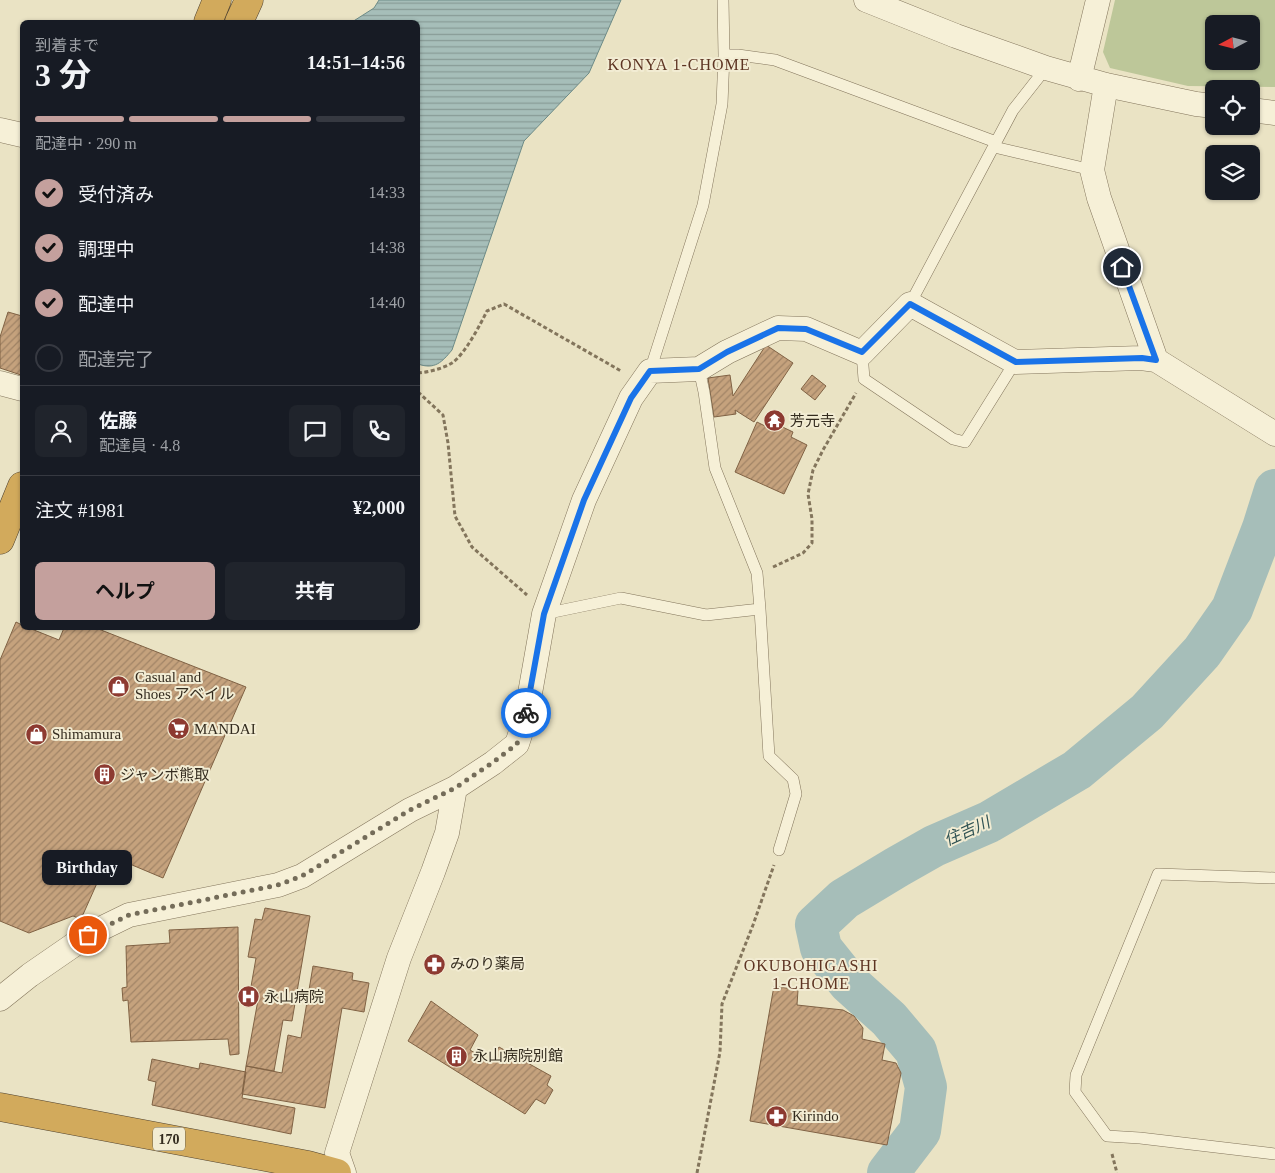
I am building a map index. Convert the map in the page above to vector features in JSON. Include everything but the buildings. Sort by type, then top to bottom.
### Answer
[{"type":"highway","points":[[209,20],[217,0]]},
{"type":"highway","points":[[240,20],[249,0]]},
{"type":"highway","points":[[0,540],[20,491]]},
{"type":"highway","name":"170","points":[[0,1107],[308,1165],[337,1173]]},
{"type":"street","points":[[866,0],[956,36],[1079,79],[1205,105]]},
{"type":"street","points":[[1079,79],[1098,0]]},
{"type":"street","points":[[1106,85],[1092,170],[1099,198],[1156,360]]},
{"type":"street","points":[[1260,111],[1275,112]]},
{"type":"street","points":[[0,130],[20,135]]},
{"type":"street","points":[[0,998],[88,935],[129,915],[278,885],[302,876],[410,810],[455,788],[517,744],[526,716],[544,614],[584,500],[631,398],[646,377],[699,369],[727,352],[778,328],[806,329],[862,352],[910,304],[1016,362],[1142,358],[1156,360],[1272,432]]},
{"type":"street","points":[[0,383],[20,388]]},
{"type":"street","points":[[344,1173],[337,1153],[399,958],[447,833],[455,788]]},
{"type":"lane","points":[[646,377],[702,205],[722,104],[724,0]]},
{"type":"lane","points":[[724,55],[774,60],[995,144],[1092,170]]},
{"type":"lane","points":[[910,304],[1013,110],[1046,68]]},
{"type":"lane","points":[[862,352],[864,380],[952,439],[965,442],[1016,362]]},
{"type":"lane","points":[[699,369],[715,468],[757,573],[769,756],[793,779],[796,794],[779,850]]},
{"type":"lane","points":[[544,614],[621,598],[706,615],[760,609]]},
{"type":"lane","points":[[1275,878],[1158,874],[1076,1075],[1076,1092],[1107,1136],[1140,1138],[1275,1154]]},
{"type":"path","points":[[420,373],[452,363],[477,333],[487,311],[504,304],[574,345],[646,377]]},
{"type":"path","points":[[757,573],[803,553],[812,543],[812,520],[808,494],[813,470],[864,380]]},
{"type":"path","points":[[420,394],[444,415],[455,516],[472,547],[529,597],[544,614]]},
{"type":"path","points":[[697,1173],[720,1052],[722,1004],[754,925],[779,850]]},
{"type":"green space","points":[[1115,0],[1275,0],[1275,87],[1260,87],[1260,80],[1205,80],[1205,86],[1188,86],[1110,68],[1103,52]]},
{"type":"water","points":[[379,0],[621,0],[589,73],[524,141],[452,350],[438,364],[429,366],[420,365],[420,20],[355,20],[374,8]]},
{"type":"waterway","name":"住吉川","points":[[888,1173],[920,1131],[926,1087],[916,1051],[889,1019],[849,983],[821,948],[816,925],[844,899],[897,867],[934,846],[989,822],[1077,770],[1147,712],[1202,652],[1232,609],[1263,528],[1275,490]]},
{"type":"way so far","points":[[88,935],[129,915],[278,885],[302,876],[410,810],[455,788],[492,763],[517,744],[526,713]]},
{"type":"place","name":"芳元寺","points":[[774,421]]},
{"type":"place","name":"Casual and Shoes アベイル","points":[[119,686]]},
{"type":"place","name":"MANDAI","points":[[178,729]]},
{"type":"place","name":"Shimamura","points":[[36,734]]},
{"type":"place","name":"ジャンボ熊取","points":[[104,775]]},
{"type":"place","name":"Birthday","points":[[88,935]]},
{"type":"place","name":"みのり薬局","points":[[434,964]]},
{"type":"place","name":"永山病院","points":[[248,997]]},
{"type":"place","name":"永山病院別館","points":[[457,1056]]},
{"type":"place","name":"Kirindo","points":[[776,1116]]},
{"type":"district","name":"KONYA 1-CHOME","points":[[679,64]]},
{"type":"district","name":"OKUBOHIGASHI 1-CHOME","points":[[811,974]]},
{"type":"route","points":[[526,713],[544,614],[584,500],[631,398],[650,371],[699,369],[727,352],[778,328],[806,329],[862,352],[910,304],[1016,362],[1142,358],[1156,360],[1122,267]]}]
